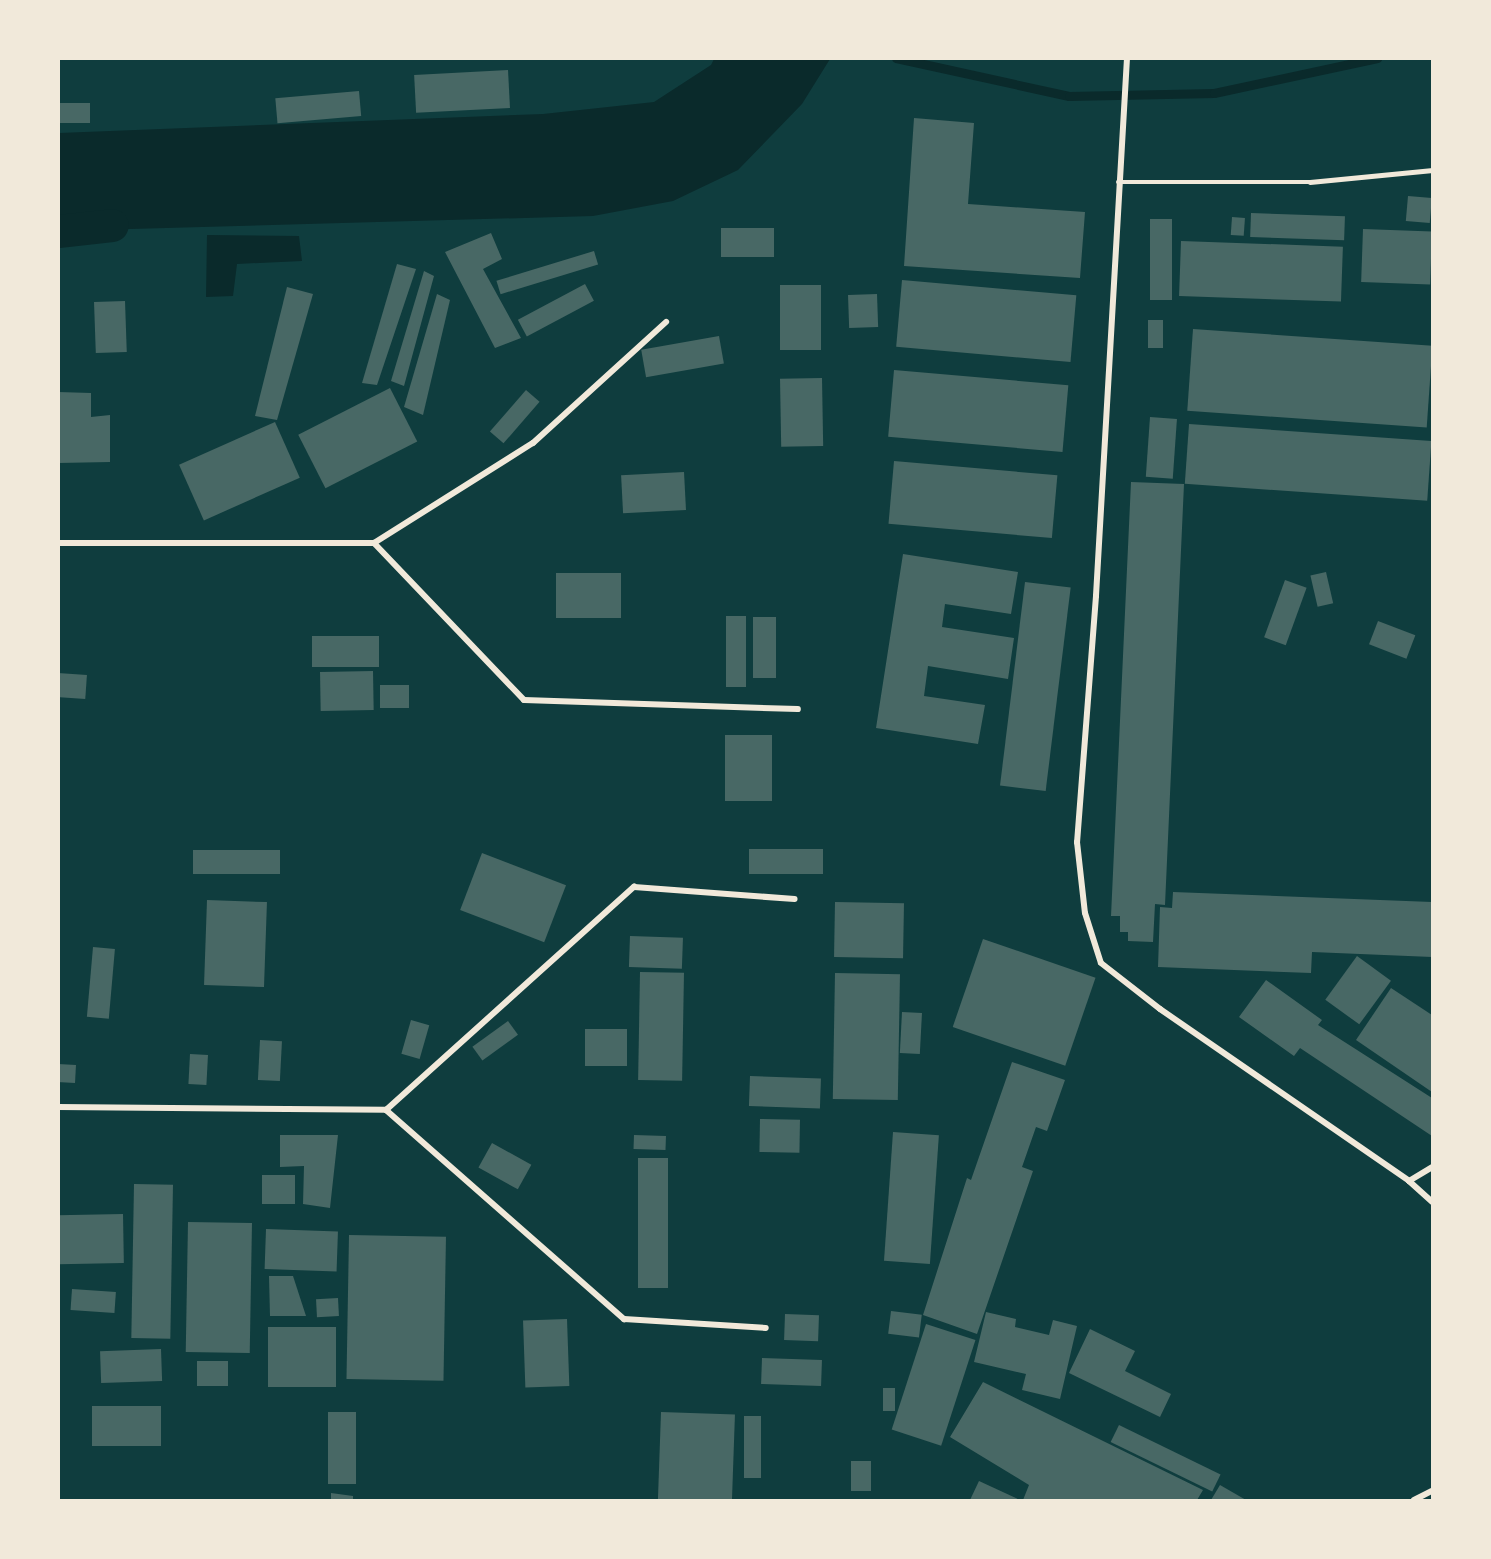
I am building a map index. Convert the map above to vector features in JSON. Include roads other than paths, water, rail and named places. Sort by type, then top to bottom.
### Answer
[{"type":"street","points":[[1126,58],[1096,596],[1077,842],[1085,913],[1101,963],[1160,1009],[1409,1181],[1432,1202]]},
{"type":"street","points":[[58,543],[374,543],[533,443],[666,322]]},
{"type":"street","points":[[374,543],[525,700],[798,709]]},
{"type":"street","points":[[386,1110],[634,887],[795,899]]},
{"type":"street","points":[[58,1107],[386,1110],[624,1319],[766,1328]]},
{"type":"street","points":[[1409,1181],[1432,1167]]},
{"type":"street","points":[[1414,1500],[1432,1491]]},
{"type":"lane","points":[[1118,182],[1310,182],[1432,170]]},
{"type":"water","points":[[714,59],[830,59],[802,104],[738,170],[673,201],[593,216],[59,231],[59,133],[543,114],[654,102],[711,65]]},
{"type":"water","points":[[207,235],[299,236],[302,261],[237,264],[233,296],[206,297]]},
{"type":"waterway","points":[[896,58],[1069,96],[1214,93],[1377,58]]},
{"type":"waterway","points":[[58,231],[112,225]]}]
